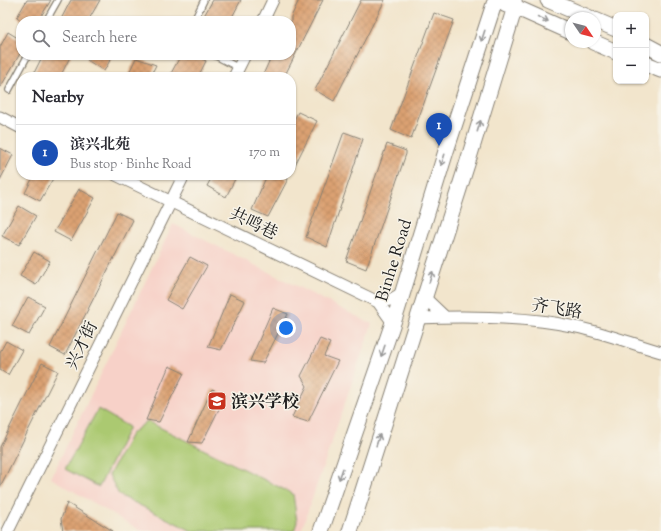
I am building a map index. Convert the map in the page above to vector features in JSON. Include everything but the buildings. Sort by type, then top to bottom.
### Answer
[{"type":"main road","points":[[548,0],[576,12]]},
{"type":"main road","points":[[492,1],[515,3],[565,29]]},
{"type":"main road","name":"Binhe Road","points":[[322,531],[393,324],[492,1]]},
{"type":"main road","points":[[350,531],[515,3]]},
{"type":"main road","points":[[601,23],[613,28]]},
{"type":"main road","points":[[601,45],[613,51]]},
{"type":"main road","points":[[649,47],[661,53]]},
{"type":"main road","points":[[649,65],[661,70]]},
{"type":"street","points":[[265,16],[273,0]]},
{"type":"street","points":[[236,72],[242,60]]},
{"type":"street","points":[[0,117],[16,125]]},
{"type":"street","name":"共鸣巷","points":[[126,180],[378,302],[393,324]]},
{"type":"street","name":"兴才街","points":[[8,531],[182,180]]},
{"type":"street","points":[[378,302],[392,299],[402,293]]},
{"type":"street","points":[[424,297],[445,317]]},
{"type":"street","name":"齐飞路","points":[[417,318],[445,317],[523,320],[576,327],[661,352]]},
{"type":"lane","points":[[49,16],[58,0]]},
{"type":"lane","points":[[196,16],[204,0]]},
{"type":"lane","points":[[19,72],[25,60]]},
{"type":"lane","points":[[220,60],[236,72]]},
{"type":"lane","points":[[9,90],[16,77]]},
{"type":"shaded area","name":"滨兴学校","points":[[173,224],[372,324],[301,531],[141,531],[51,478]]},
{"type":"green space","points":[[98,409],[129,427],[99,487],[65,469]]},
{"type":"green space","points":[[147,421],[293,494],[297,522],[294,531],[192,531],[119,495],[109,475],[131,434]]},
{"type":"place","name":"滨兴北苑","points":[[439,146]]},
{"type":"place","name":"滨兴学校","points":[[217,401]]}]
